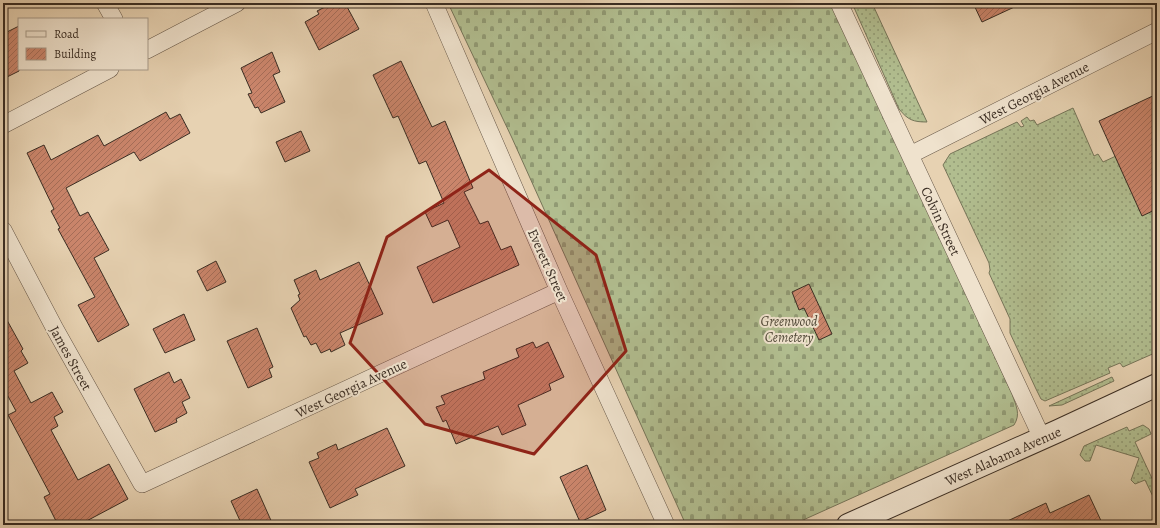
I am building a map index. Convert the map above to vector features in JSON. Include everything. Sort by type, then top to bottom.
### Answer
[{"type":"main road","name":"West Alabama Avenue","points":[[848,525],[1157,385]]},
{"type":"street","points":[[105,3],[113,18]]},
{"type":"street","points":[[148,49],[237,3]]},
{"type":"street","name":"Everett Street","points":[[434,3],[559,291],[666,525]]},
{"type":"street","name":"Colvin Street","points":[[840,3],[1042,438]]},
{"type":"street","name":"West Georgia Avenue","points":[[910,155],[1157,31]]},
{"type":"street","points":[[3,125],[108,70]]},
{"type":"street","name":"James Street","points":[[3,230],[55,329],[142,484]]},
{"type":"street","name":"West Georgia Avenue","points":[[142,484],[559,291]]},
{"type":"highlighted area","points":[[489,170],[596,255],[626,351],[534,454],[425,424],[350,343],[387,237]]},
{"type":"green space","name":"Greenwood Cemetery","points":[[448,3],[832,3],[1012,394],[1017,414],[1014,425],[792,525],[686,525],[512,138]]},
{"type":"green space","points":[[852,3],[872,3],[927,122],[911,120],[899,109]]},
{"type":"green space","points":[[1073,108],[1094,156],[1098,154],[1103,162],[1116,156],[1157,209],[1157,352],[1123,367],[1120,363],[1108,368],[1110,373],[1045,401],[1041,399],[1010,333],[1010,319],[989,273],[989,263],[943,165],[950,154],[1017,122],[1021,127],[1024,126],[1021,121],[1027,117],[1030,121],[1034,120],[1037,125]]},
{"type":"green space","points":[[1112,377],[1114,381],[1062,405],[1049,406]]},
{"type":"green space","points":[[1143,425],[1149,429],[1151,434],[1135,442],[1157,489],[1157,505],[1145,480],[1135,484],[1131,480],[1139,458],[1096,445],[1090,461],[1085,461],[1080,455],[1084,446],[1127,427],[1129,431]]},
{"type":"building","points":[[333,3],[345,3],[359,29],[319,50],[305,22],[319,14],[317,11]]},
{"type":"building","points":[[973,3],[1023,3],[982,22]]},
{"type":"building","points":[[18,26],[19,71],[3,79],[3,34]]},
{"type":"building","points":[[272,52],[280,72],[273,75],[285,102],[261,113],[258,107],[255,108],[248,94],[252,93],[241,68]]},
{"type":"building","points":[[401,61],[432,127],[445,121],[473,188],[464,192],[480,224],[488,221],[501,250],[511,246],[519,265],[433,303],[417,267],[460,247],[448,220],[432,227],[425,212],[444,203],[426,161],[419,164],[398,116],[393,118],[373,75]]},
{"type":"building","points":[[1157,94],[1157,209],[1142,216],[1099,121]]},
{"type":"building","points":[[166,112],[170,119],[180,114],[190,133],[140,161],[134,152],[66,188],[80,216],[88,212],[109,250],[94,258],[129,325],[98,342],[78,305],[95,297],[58,229],[60,228],[51,211],[54,209],[27,153],[44,145],[51,160],[98,135],[104,146]]},
{"type":"building","points":[[301,131],[310,151],[285,162],[276,142]]},
{"type":"building","points":[[216,261],[226,282],[207,291],[197,271]]},
{"type":"building","points":[[359,262],[383,314],[340,333],[345,345],[331,352],[330,349],[321,353],[316,343],[311,345],[306,336],[304,337],[291,308],[300,300],[298,295],[300,294],[294,280],[316,270],[320,280]]},
{"type":"building","points":[[809,284],[832,334],[819,340],[804,308],[799,310],[792,292]]},
{"type":"building","points":[[3,313],[23,349],[21,351],[28,363],[14,371],[31,403],[52,392],[63,412],[54,417],[58,426],[51,430],[78,480],[109,464],[128,499],[79,525],[58,525],[44,497],[50,494],[8,415],[16,411],[3,387]]},
{"type":"building","points":[[184,314],[195,340],[165,353],[153,329]]},
{"type":"building","points":[[257,328],[273,367],[269,369],[272,377],[248,388],[227,341]]},
{"type":"building","points":[[533,342],[536,348],[548,342],[564,377],[549,384],[551,390],[518,405],[526,425],[502,435],[498,426],[456,444],[446,420],[443,422],[436,407],[445,404],[441,396],[485,379],[483,372],[519,357],[516,349]]},
{"type":"building","points":[[169,372],[174,383],[181,379],[190,398],[182,402],[187,413],[176,419],[177,422],[155,432],[134,389]]},
{"type":"building","points":[[387,428],[405,466],[355,489],[358,495],[330,508],[309,462],[319,458],[317,453],[336,444],[338,450]]},
{"type":"building","points":[[587,465],[606,510],[580,522],[560,477]]},
{"type":"building","points":[[257,489],[273,525],[242,525],[231,501]]},
{"type":"building","points":[[1089,495],[1103,525],[999,525],[1046,503],[1050,513]]}]
